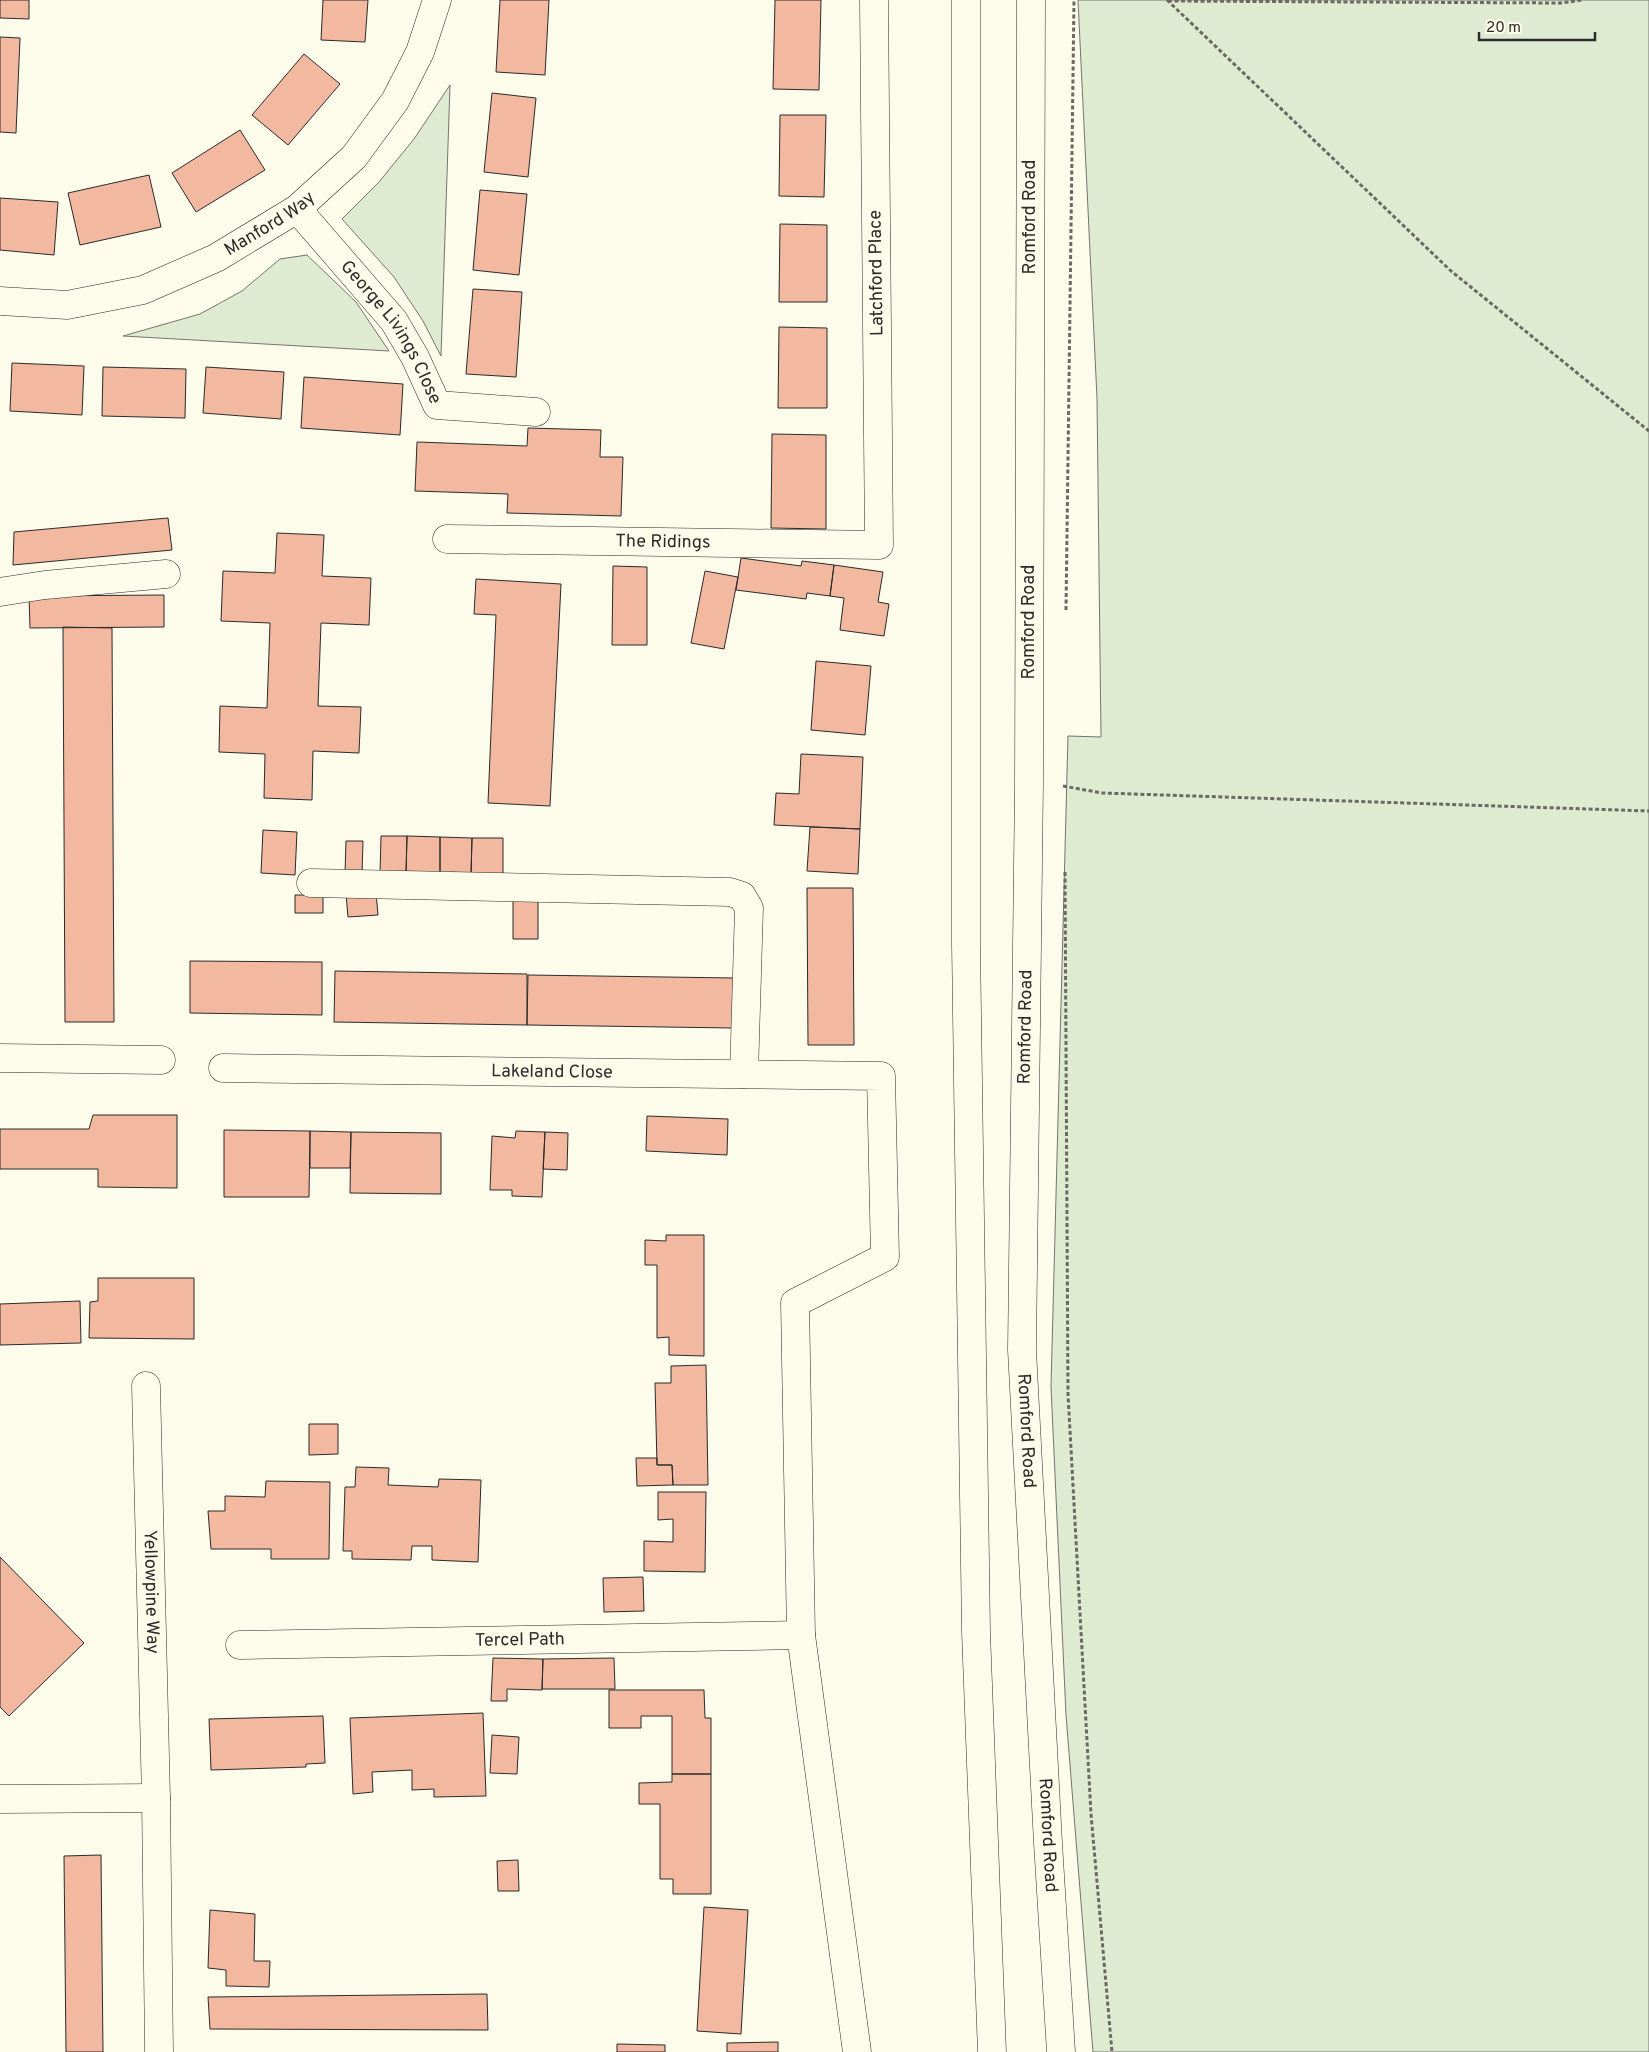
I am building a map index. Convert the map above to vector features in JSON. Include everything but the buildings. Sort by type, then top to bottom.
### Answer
[{"type":"street","name":"Manford Way","points":[[0,301],[67,305],[142,290],[216,258],[297,209],[354,156],[396,101],[420,52],[437,0]]},
{"type":"street","name":"Latchford Place","points":[[874,0],[879,546]]},
{"type":"street","points":[[966,0],[966,964],[976,1632],[992,2052]]},
{"type":"street","name":"Romford Road","points":[[1031,0],[1029,784],[1022,1350],[1048,1833],[1062,2052]]},
{"type":"street","name":"George Livings Close","points":[[297,209],[394,321],[415,357],[437,405],[536,412]]},
{"type":"street","name":"The Ridings","points":[[447,539],[879,546]]},
{"type":"street","points":[[0,592],[82,581],[166,574]]},
{"type":"street","points":[[311,883],[730,892],[742,896],[748,908],[744,1074]]},
{"type":"street","points":[[0,1058],[161,1060]]},
{"type":"street","name":"Lakeland Close","points":[[223,1068],[881,1076],[886,1257],[795,1303],[801,1634]]},
{"type":"street","name":"Yellowpine Way","points":[[146,1386],[156,1798],[159,2052]]},
{"type":"street","points":[[801,1634],[857,2052]]},
{"type":"street","name":"Tercel Path","points":[[240,1645],[801,1634]]},
{"type":"street","points":[[0,1799],[156,1798]]},
{"type":"path","points":[[1066,617],[1074,0]]},
{"type":"path","points":[[1167,0],[1562,2],[1582,0]]},
{"type":"path","points":[[1167,0],[1451,271],[1649,431]]},
{"type":"path","points":[[1029,784],[1064,786],[1102,793],[1649,811]]},
{"type":"path","points":[[1064,786],[1064,796]]},
{"type":"path","points":[[1065,866],[1068,1394],[1092,1814],[1112,2052]]},
{"type":"green space","points":[[1078,0],[1649,0],[1649,2052],[1093,2052],[1066,1715],[1051,1387],[1068,736],[1101,737],[1097,398]]},
{"type":"green space","points":[[450,85],[441,356],[423,321],[394,277],[342,219],[379,182],[414,139]]},
{"type":"green space","points":[[307,255],[356,302],[389,351],[123,336],[200,314],[242,291],[280,259]]}]
